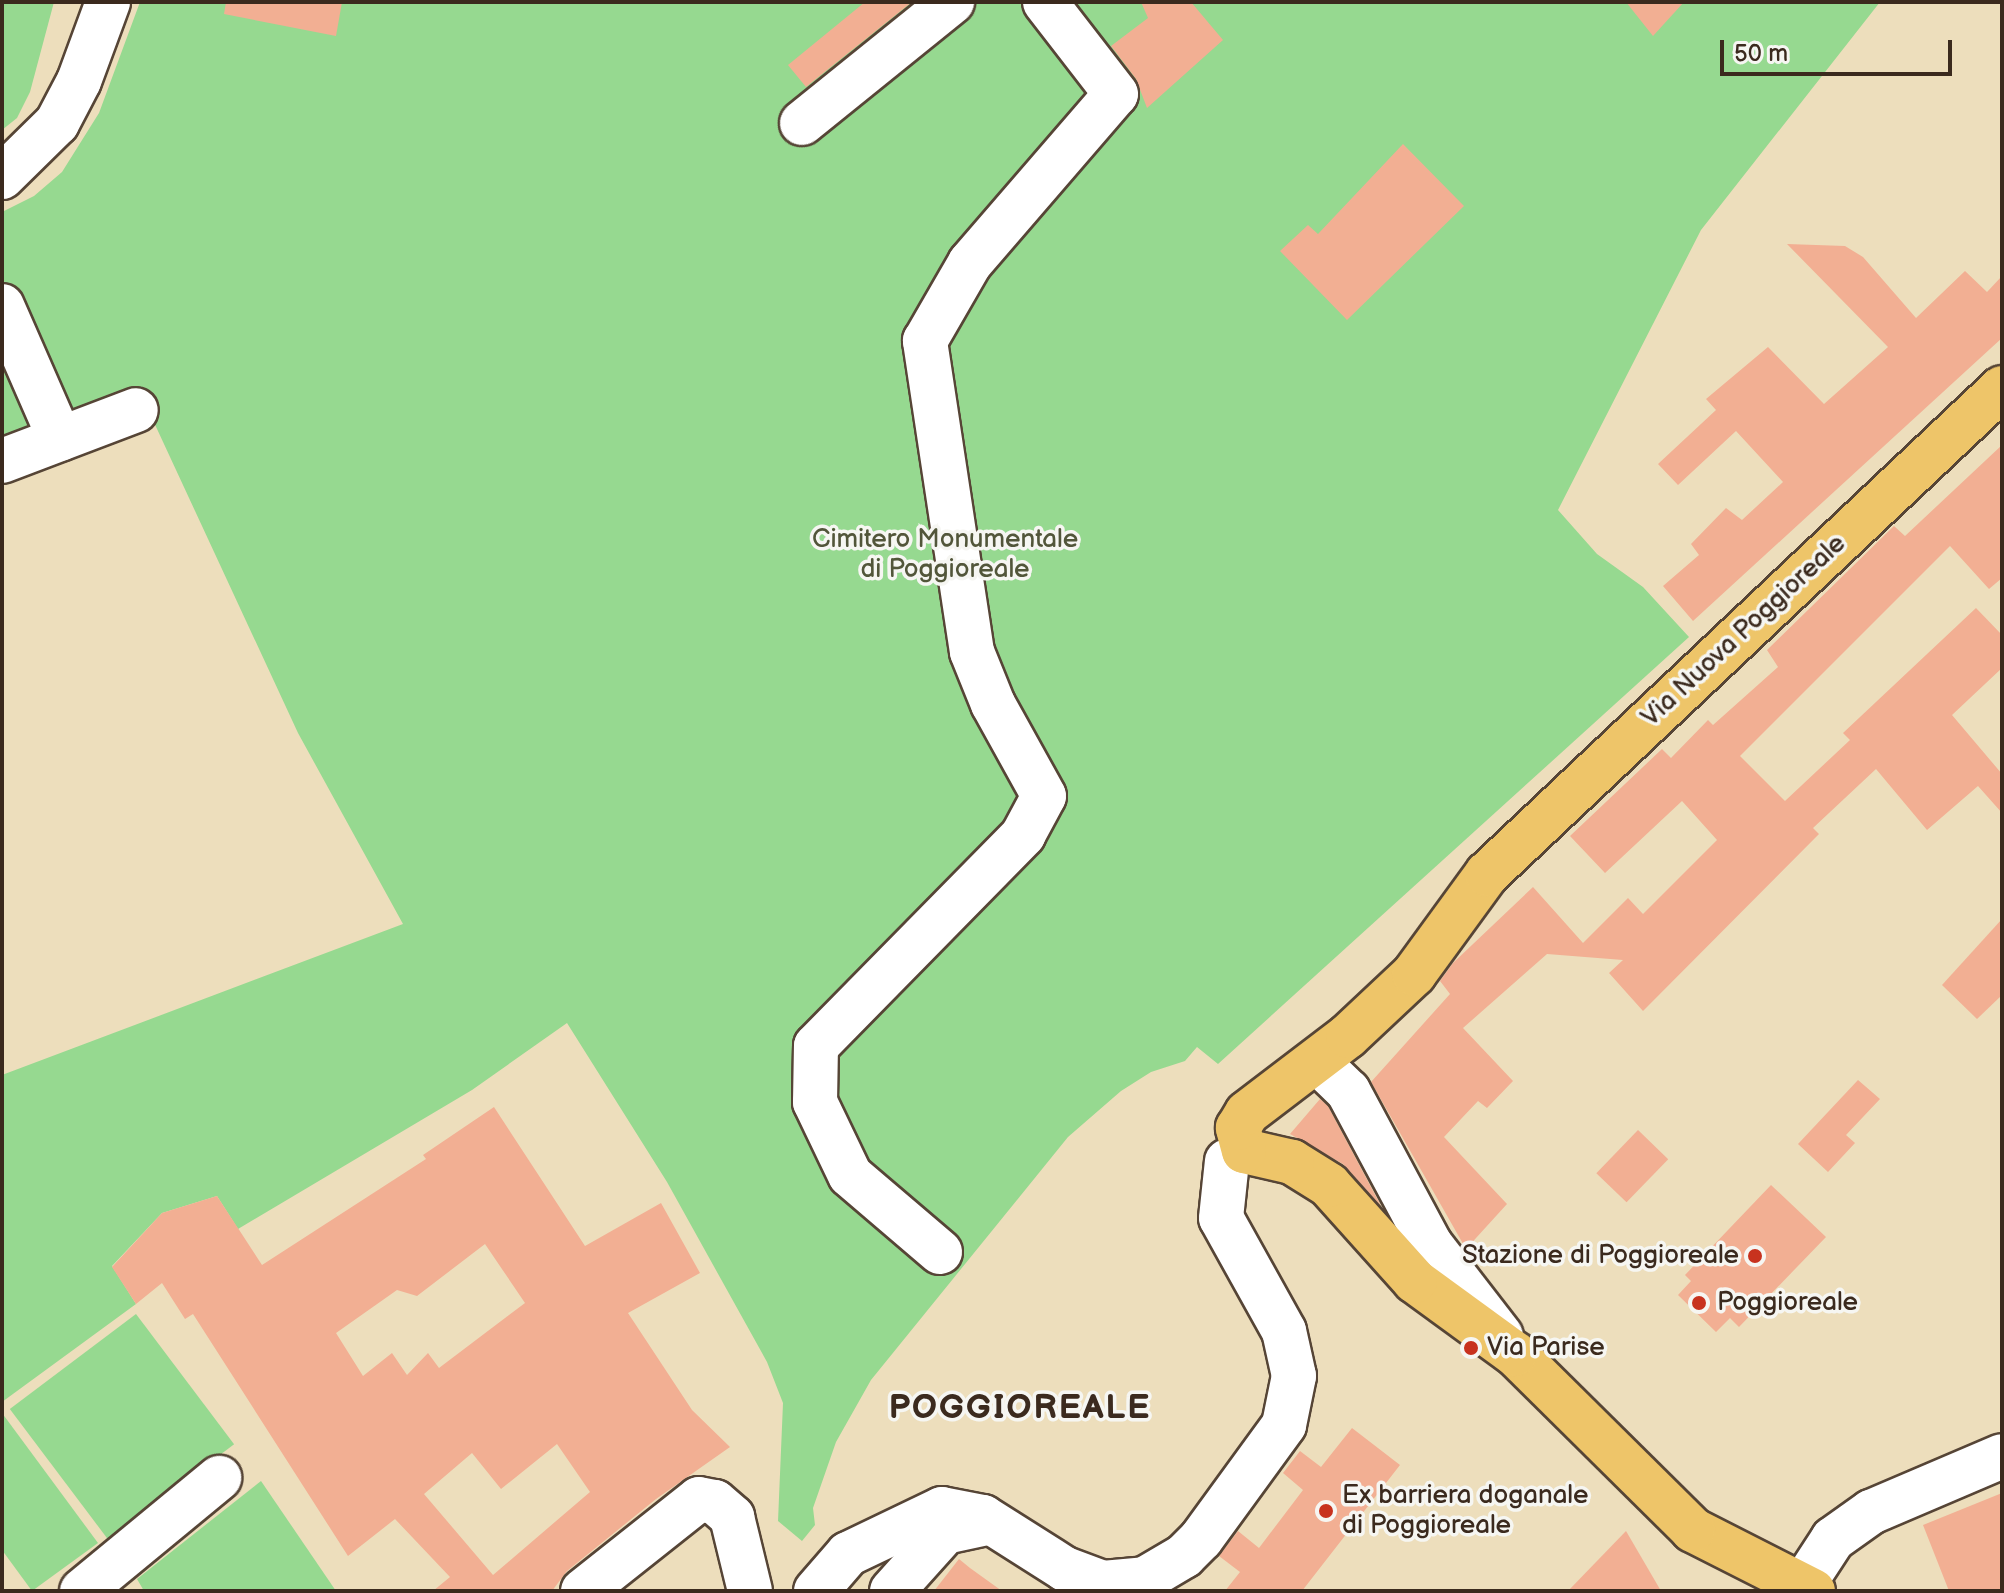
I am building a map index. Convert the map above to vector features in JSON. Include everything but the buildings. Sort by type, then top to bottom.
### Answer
[{"type":"main road","name":"Via Nuova Poggioreale","points":[[1246,1158],[1254,1155],[1239,1144],[1238,1128],[1247,1113],[1336,1046],[1414,974],[1487,874],[2002,388]]},
{"type":"main road","points":[[1246,1158],[1311,1172],[1329,1185],[1415,1281],[1515,1354],[1693,1530],[1808,1588]]},
{"type":"street","points":[[2,177],[57,123],[79,81],[108,2]]},
{"type":"street","points":[[802,123],[952,2]]},
{"type":"street","points":[[940,1252],[850,1175],[815,1102],[816,1046],[1023,835],[1044,796],[993,704],[972,652],[925,341],[970,263],[1116,94],[1045,2]]},
{"type":"street","points":[[2,306],[60,439]]},
{"type":"street","points":[[2,461],[136,410]]},
{"type":"street","points":[[1325,1069],[1348,1091],[1430,1244],[1515,1354]]},
{"type":"street","points":[[820,1586],[858,1548],[936,1511],[971,1513],[1084,1578],[1103,1583],[1145,1579],[1184,1556],[1201,1539],[1284,1425],[1293,1399],[1292,1354],[1221,1218],[1246,1158]]},
{"type":"street","points":[[1808,1588],[1833,1539],[1871,1512],[2002,1456]]},
{"type":"street","points":[[82,1591],[219,1478]]},
{"type":"street","points":[[583,1591],[699,1499],[715,1502],[732,1517],[750,1591]]},
{"type":"street","points":[[892,1591],[952,1529],[978,1523],[1014,1536]]},
{"type":"street","points":[[820,1586],[859,1571],[870,1577],[876,1591]]},
{"type":"green space","points":[[2,2],[54,2],[30,92],[17,118],[2,130]]},
{"type":"green space","name":"Cimitero Monumentale di Poggioreale","points":[[140,2],[1880,2],[1701,230],[1558,510],[1597,554],[1643,587],[1689,637],[1218,1064],[1197,1047],[1185,1061],[1151,1072],[1121,1091],[1068,1137],[871,1380],[836,1442],[813,1508],[815,1525],[802,1541],[778,1521],[783,1403],[767,1362],[667,1182],[567,1023],[472,1090],[238,1229],[217,1196],[162,1213],[112,1266],[136,1304],[2,1402],[2,1075],[403,924],[298,733],[151,416],[2,473],[2,212],[34,196],[62,172],[99,113]]},
{"type":"green space","points":[[136,1314],[234,1444],[108,1539],[10,1409]]},
{"type":"green space","points":[[2,1413],[98,1543],[32,1591],[2,1550]]},
{"type":"green space","points":[[261,1481],[336,1591],[144,1591],[137,1579]]},
{"type":"place","name":"Stazione di Poggioreale","points":[[1755,1256]]},
{"type":"place","name":"Poggioreale","points":[[1699,1303]]},
{"type":"place","name":"Via Parise","points":[[1471,1348]]},
{"type":"place","name":"Ex barriera doganale di Poggioreale","points":[[1326,1511]]},
{"type":"district","name":"POGGIOREALE","points":[[1020,1408]]}]
